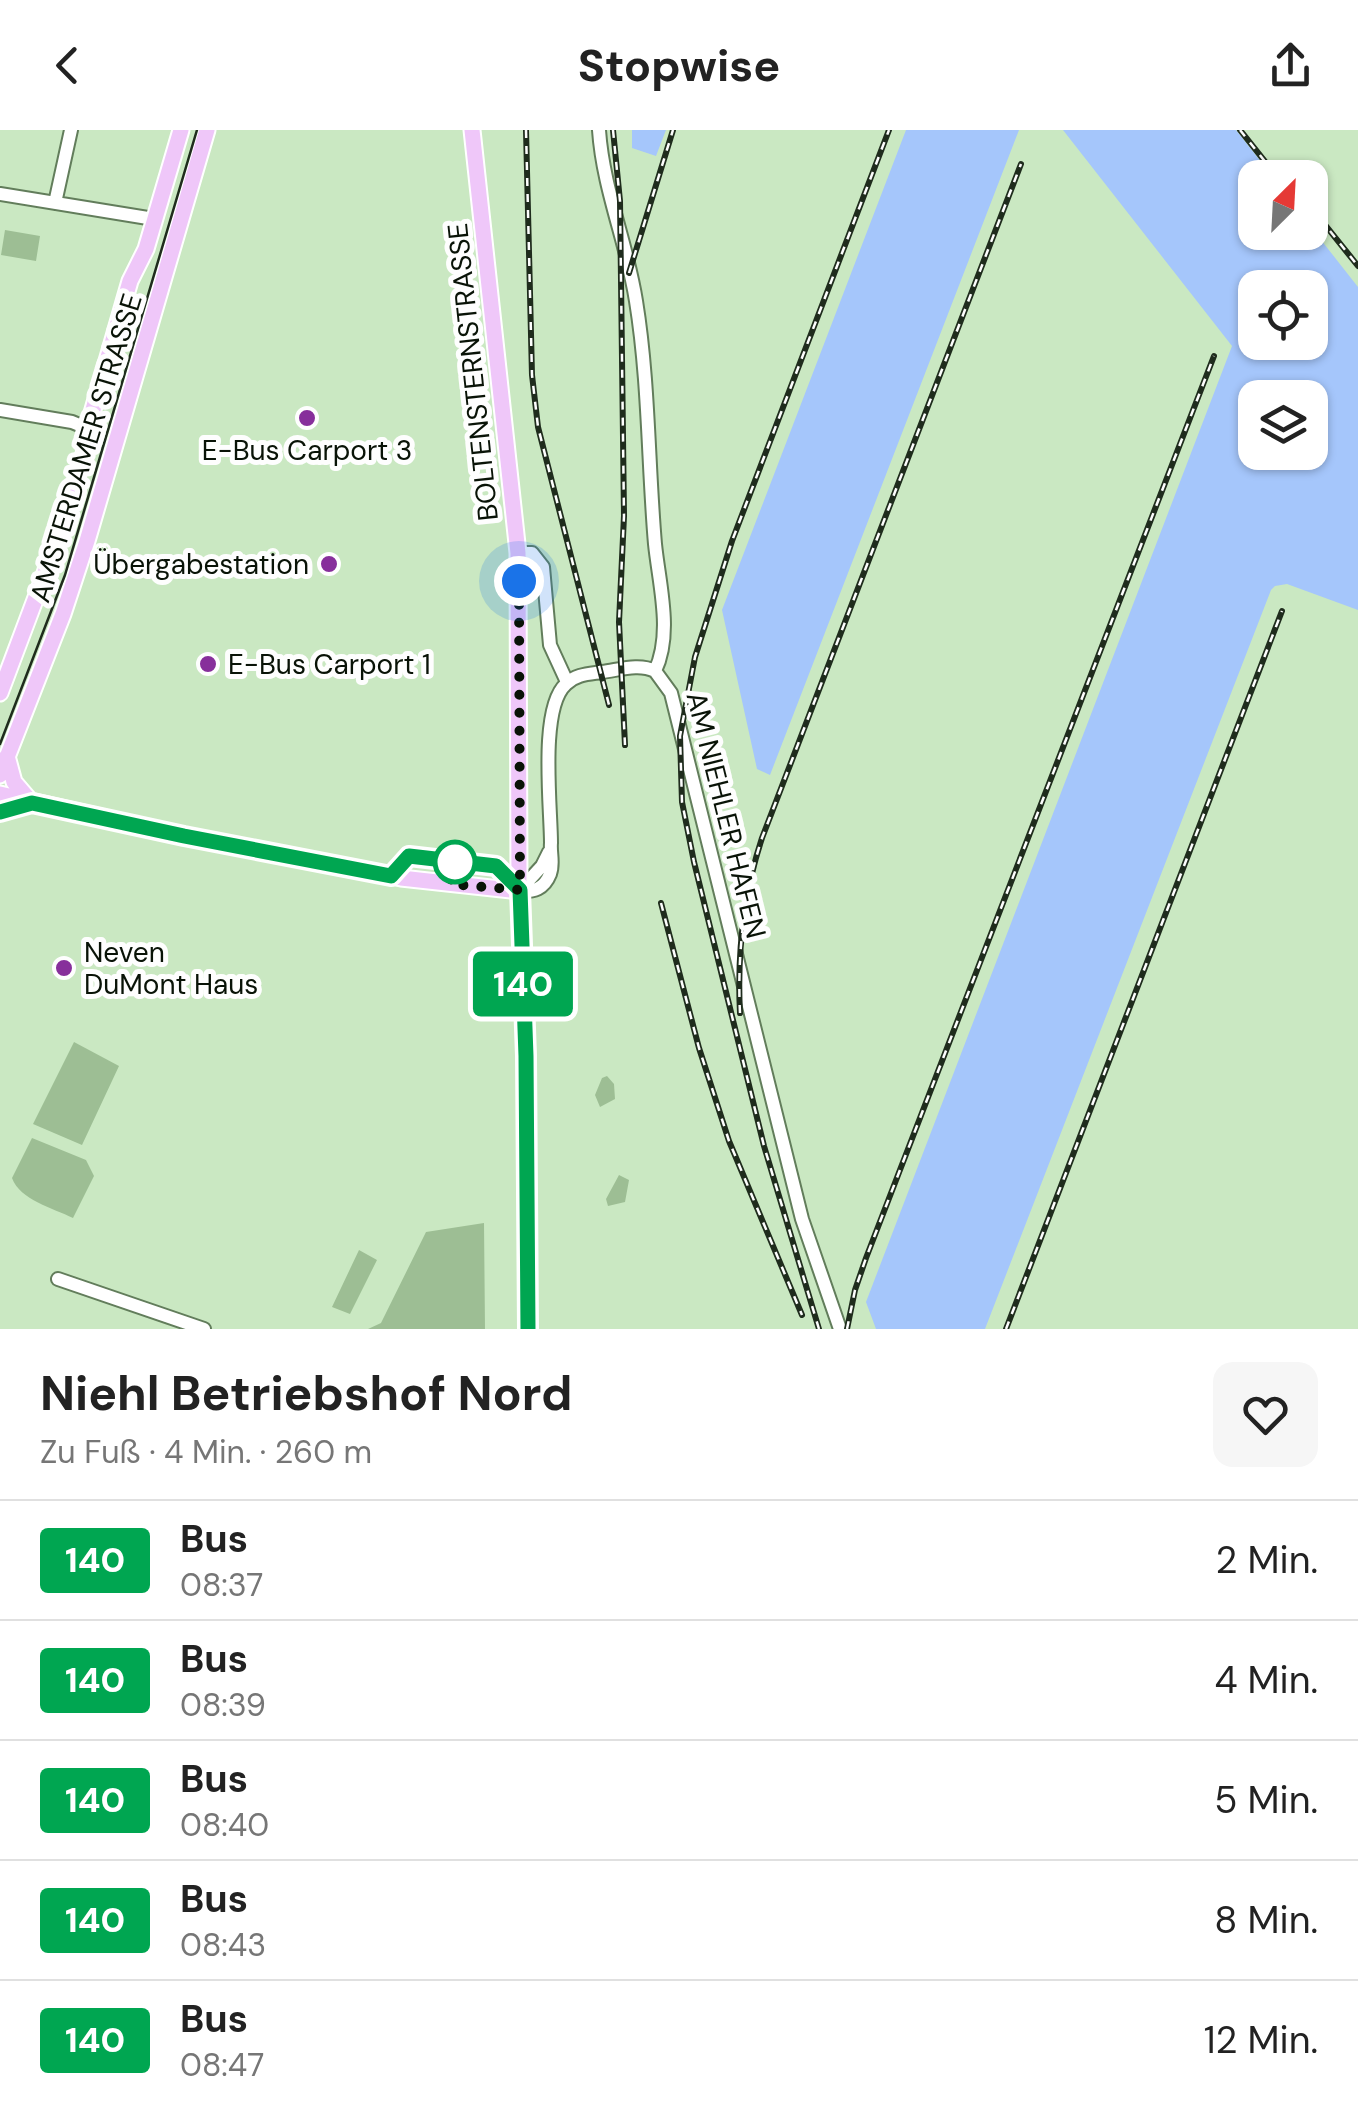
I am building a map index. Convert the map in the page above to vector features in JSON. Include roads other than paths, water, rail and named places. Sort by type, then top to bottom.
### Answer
[{"type":"main road","name":"AMSTERDAMER STRASSE","points":[[0,693],[44,576],[130,281],[146,248],[181,130]]},
{"type":"main road","name":"AMSTERDAMER STRASSE","points":[[0,775],[63,614],[207,130]]},
{"type":"main road","name":"BOLTENSTERNSTRASSE","points":[[472,130],[518,553],[528,1329]]},
{"type":"main road","points":[[44,576],[54,571],[66,577],[60,602],[63,614]]},
{"type":"main road","points":[[7,756],[14,782],[32,803]]},
{"type":"main road","points":[[0,794],[184,836],[400,878],[520,890]]},
{"type":"main road","points":[[0,812],[32,803]]},
{"type":"street","points":[[55,203],[71,130]]},
{"type":"street","name":"AM NIEHLER HAFEN","points":[[600,130],[605,179],[630,266],[644,358],[665,646],[656,671],[670,693],[802,1219],[840,1329]]},
{"type":"street","points":[[0,194],[154,220]]},
{"type":"street","points":[[0,410],[72,422],[89,429]]},
{"type":"street","points":[[518,553],[532,554],[543,567],[550,645],[567,682]]},
{"type":"street","points":[[520,890],[533,892],[552,870],[556,696],[567,682],[582,675],[644,667],[656,671]]},
{"type":"street","points":[[58,1279],[204,1329]]},
{"type":"water","points":[[632,130],[666,130],[656,156],[632,148]]},
{"type":"water","points":[[906,130],[1019,130],[770,775],[757,769],[722,610]]},
{"type":"water","points":[[1063,130],[1236,130],[1260,160],[1238,160],[1238,250],[1328,249],[1358,287],[1358,610],[1287,584],[1271,590],[985,1329],[876,1329],[866,1302],[1232,346]]},
{"type":"tram line","points":[[0,744],[65,575],[197,130]]},
{"type":"railway","points":[[526,130],[532,375],[538,427],[609,705]]},
{"type":"railway","points":[[613,130],[620,201],[624,516],[619,622],[625,745]]},
{"type":"railway","points":[[629,273],[673,130]]},
{"type":"railway","points":[[819,1329],[764,1146],[694,862],[682,802],[680,736],[695,657],[732,541],[889,130]]},
{"type":"railway","points":[[1240,130],[1264,160]]},
{"type":"railway","points":[[740,1013],[743,924],[762,838],[1021,164]]},
{"type":"railway","points":[[1328,228],[1358,266]]},
{"type":"railway","points":[[847,1329],[866,1258],[1214,356]]},
{"type":"railway","points":[[1006,1329],[1282,611]]},
{"type":"railway","points":[[661,903],[699,1048],[729,1141],[802,1315]]},
{"type":"place","name":"E-Bus Carport 3","points":[[307,418]]},
{"type":"place","name":"Übergabestation","points":[[329,564]]},
{"type":"place","name":"E-Bus Carport 1","points":[[208,664]]},
{"type":"place","name":"Neven DuMont Haus","points":[[64,968]]}]
